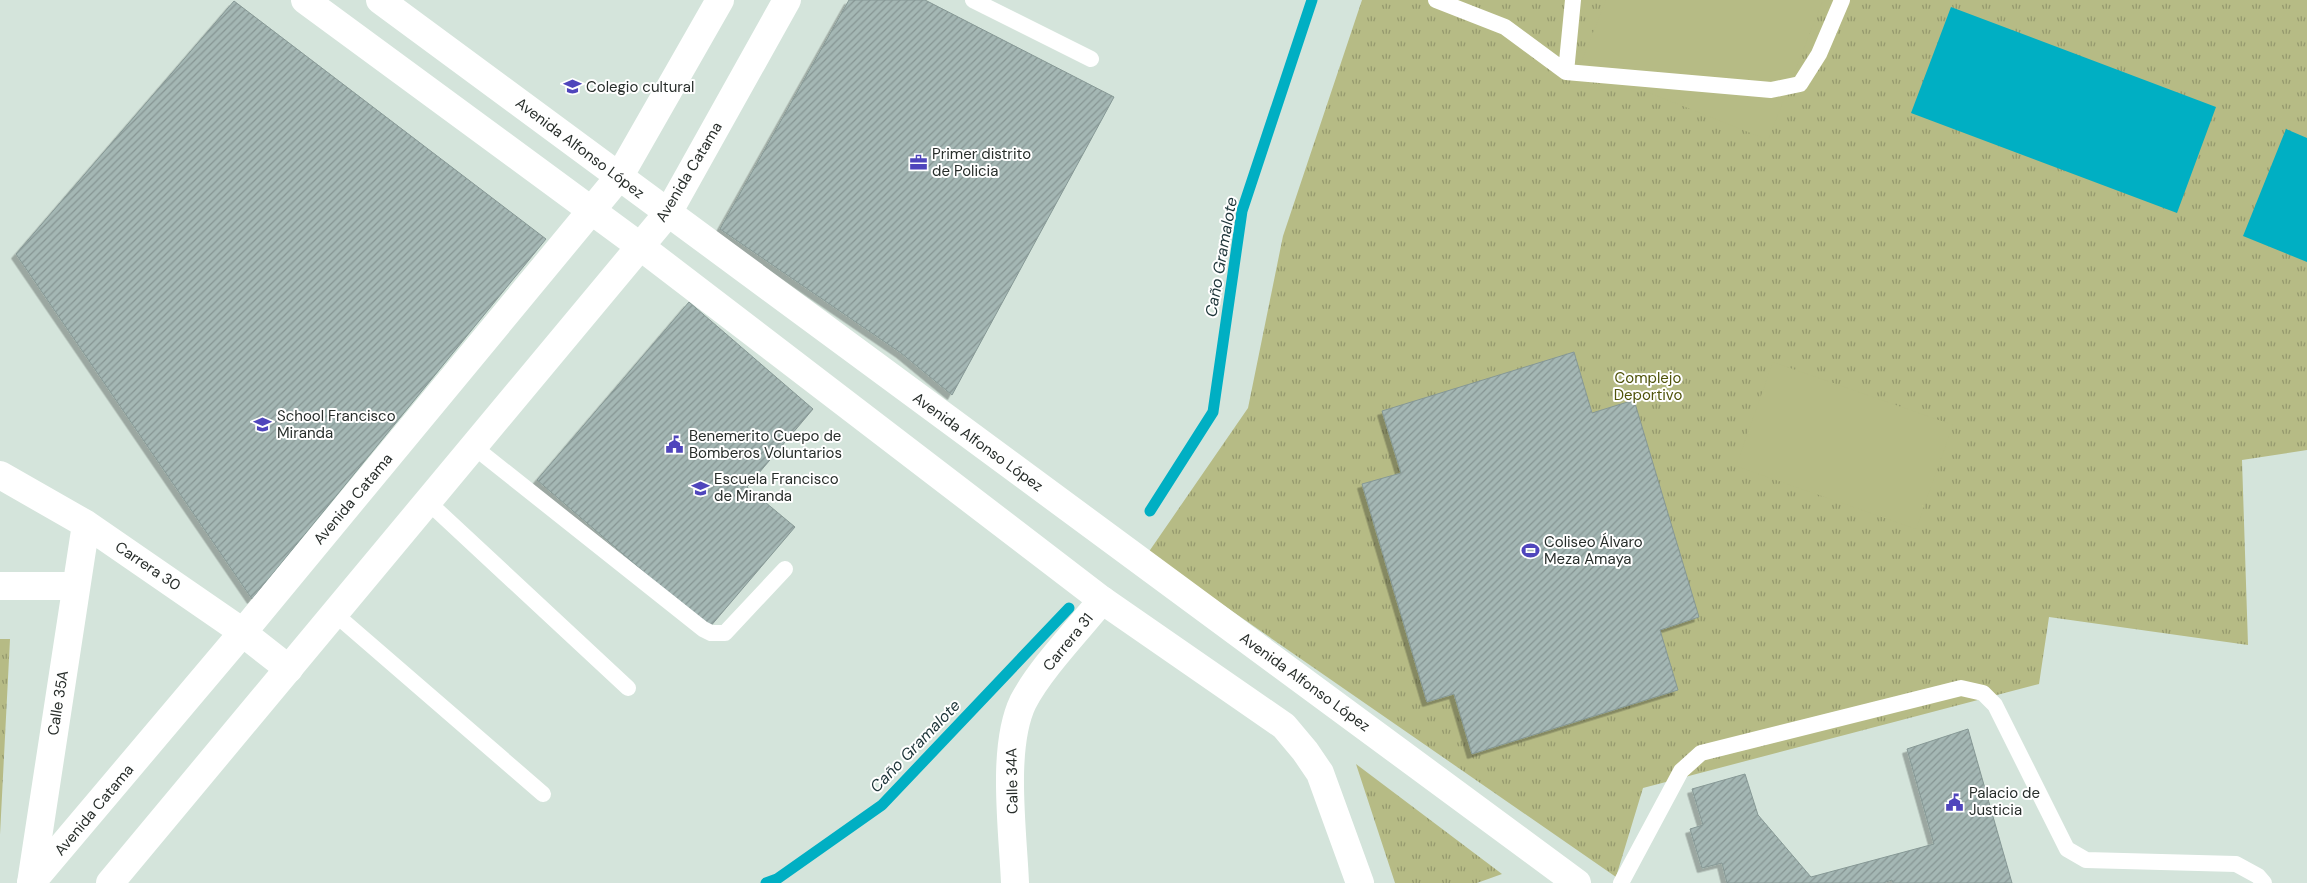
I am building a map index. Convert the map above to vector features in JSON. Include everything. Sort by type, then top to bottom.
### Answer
[{"type":"street","points":[[305,0],[640,247],[1102,600],[1284,726],[1320,773],[1360,883]]},
{"type":"street","name":"Avenida Alfonso López","points":[[380,0],[1576,883]]},
{"type":"street","name":"Avenida Catama","points":[[31,883],[244,632],[620,177],[720,0]]},
{"type":"street","name":"Avenida Catama","points":[[110,883],[668,213],[787,0]]},
{"type":"street","name":"Carrera 30","points":[[0,475],[86,524],[244,632],[289,669]]},
{"type":"street","name":"Calle 35A","points":[[31,883],[86,524]]},
{"type":"street","points":[[0,586],[76,586]]},
{"type":"street","name":"Carrera 31","points":[[1034,684],[1102,600]]},
{"type":"street","name":"Calle 34A","points":[[1015,883],[1011,743],[1020,709],[1034,684]]},
{"type":"lane","points":[[973,0],[1091,60]]},
{"type":"lane","points":[[1436,0],[1505,27],[1566,72],[1771,90],[1800,84],[1819,54],[1842,0]]},
{"type":"lane","points":[[1566,72],[1573,0]]},
{"type":"lane","points":[[474,447],[703,630],[712,633],[725,633],[785,568]]},
{"type":"lane","points":[[428,502],[628,688]]},
{"type":"lane","points":[[335,614],[543,794]]},
{"type":"lane","points":[[1621,883],[1681,771],[1701,753],[1961,688],[1983,693],[1995,705],[2067,849],[2086,860],[2236,864],[2258,876],[2264,883]]},
{"type":"green space","name":"Complejo Deportivo","points":[[1362,0],[2307,0],[2307,450],[2242,460],[2248,645],[2049,617],[2039,684],[1643,788],[1616,877],[1148,553],[1248,408],[1283,236]]},
{"type":"green space","points":[[1606,0],[1823,0],[1768,140],[1580,65]]},
{"type":"green space","points":[[1773,362],[1953,425],[1916,529],[1736,466]]},
{"type":"green space","points":[[0,639],[10,639],[0,835]]},
{"type":"green space","points":[[1356,764],[1502,874],[1477,883],[1395,883]]},
{"type":"water","points":[[1951,7],[2216,107],[2177,213],[1911,113]]},
{"type":"water","points":[[2286,129],[2307,138],[2307,262],[2243,236]]},
{"type":"building","name":"Primer distrito de Policia","points":[[849,0],[925,0],[1114,97],[952,395],[901,353],[720,229]]},
{"type":"building","name":"School Francisco Miranda","points":[[234,1],[546,239],[252,599],[16,254]]},
{"type":"building","name":"Benemerito Cuepo de Bomberos Voluntarios","points":[[689,302],[813,409],[747,487],[795,527],[709,628],[537,480]]},
{"type":"building","name":"Coliseo Álvaro Meza Amaya","points":[[1574,352],[1592,413],[1634,400],[1699,617],[1660,630],[1678,690],[1472,754],[1454,694],[1427,702],[1362,484],[1401,473],[1382,411]]},
{"type":"building","name":"Palacio de Justicia","points":[[1968,729],[2012,883],[1893,883],[1892,880],[1883,883],[1727,883],[1722,863],[1702,868],[1690,829],[1703,825],[1692,789],[1745,774],[1758,815],[1811,877],[1934,844],[1907,749]]},
{"type":"waterway","name":"Caño Gramalote","points":[[1150,511],[1213,412],[1242,211],[1312,0]]},
{"type":"waterway","name":"Caño Gramalote","points":[[766,883],[777,879],[882,805],[1069,608]]},
{"type":"place","name":"Colegio cultural","points":[[572,87]]},
{"type":"place","name":"Primer distrito de Policia","points":[[918,163]]},
{"type":"place","name":"School Francisco Miranda","points":[[263,425]]},
{"type":"place","name":"Benemerito Cuepo de Bomberos Voluntarios","points":[[675,445]]},
{"type":"place","name":"Escuela Francisco de Miranda","points":[[700,488]]},
{"type":"place","name":"Coliseo Álvaro Meza Amaya","points":[[1530,551]]},
{"type":"place","name":"Palacio de Justicia","points":[[1955,802]]}]
